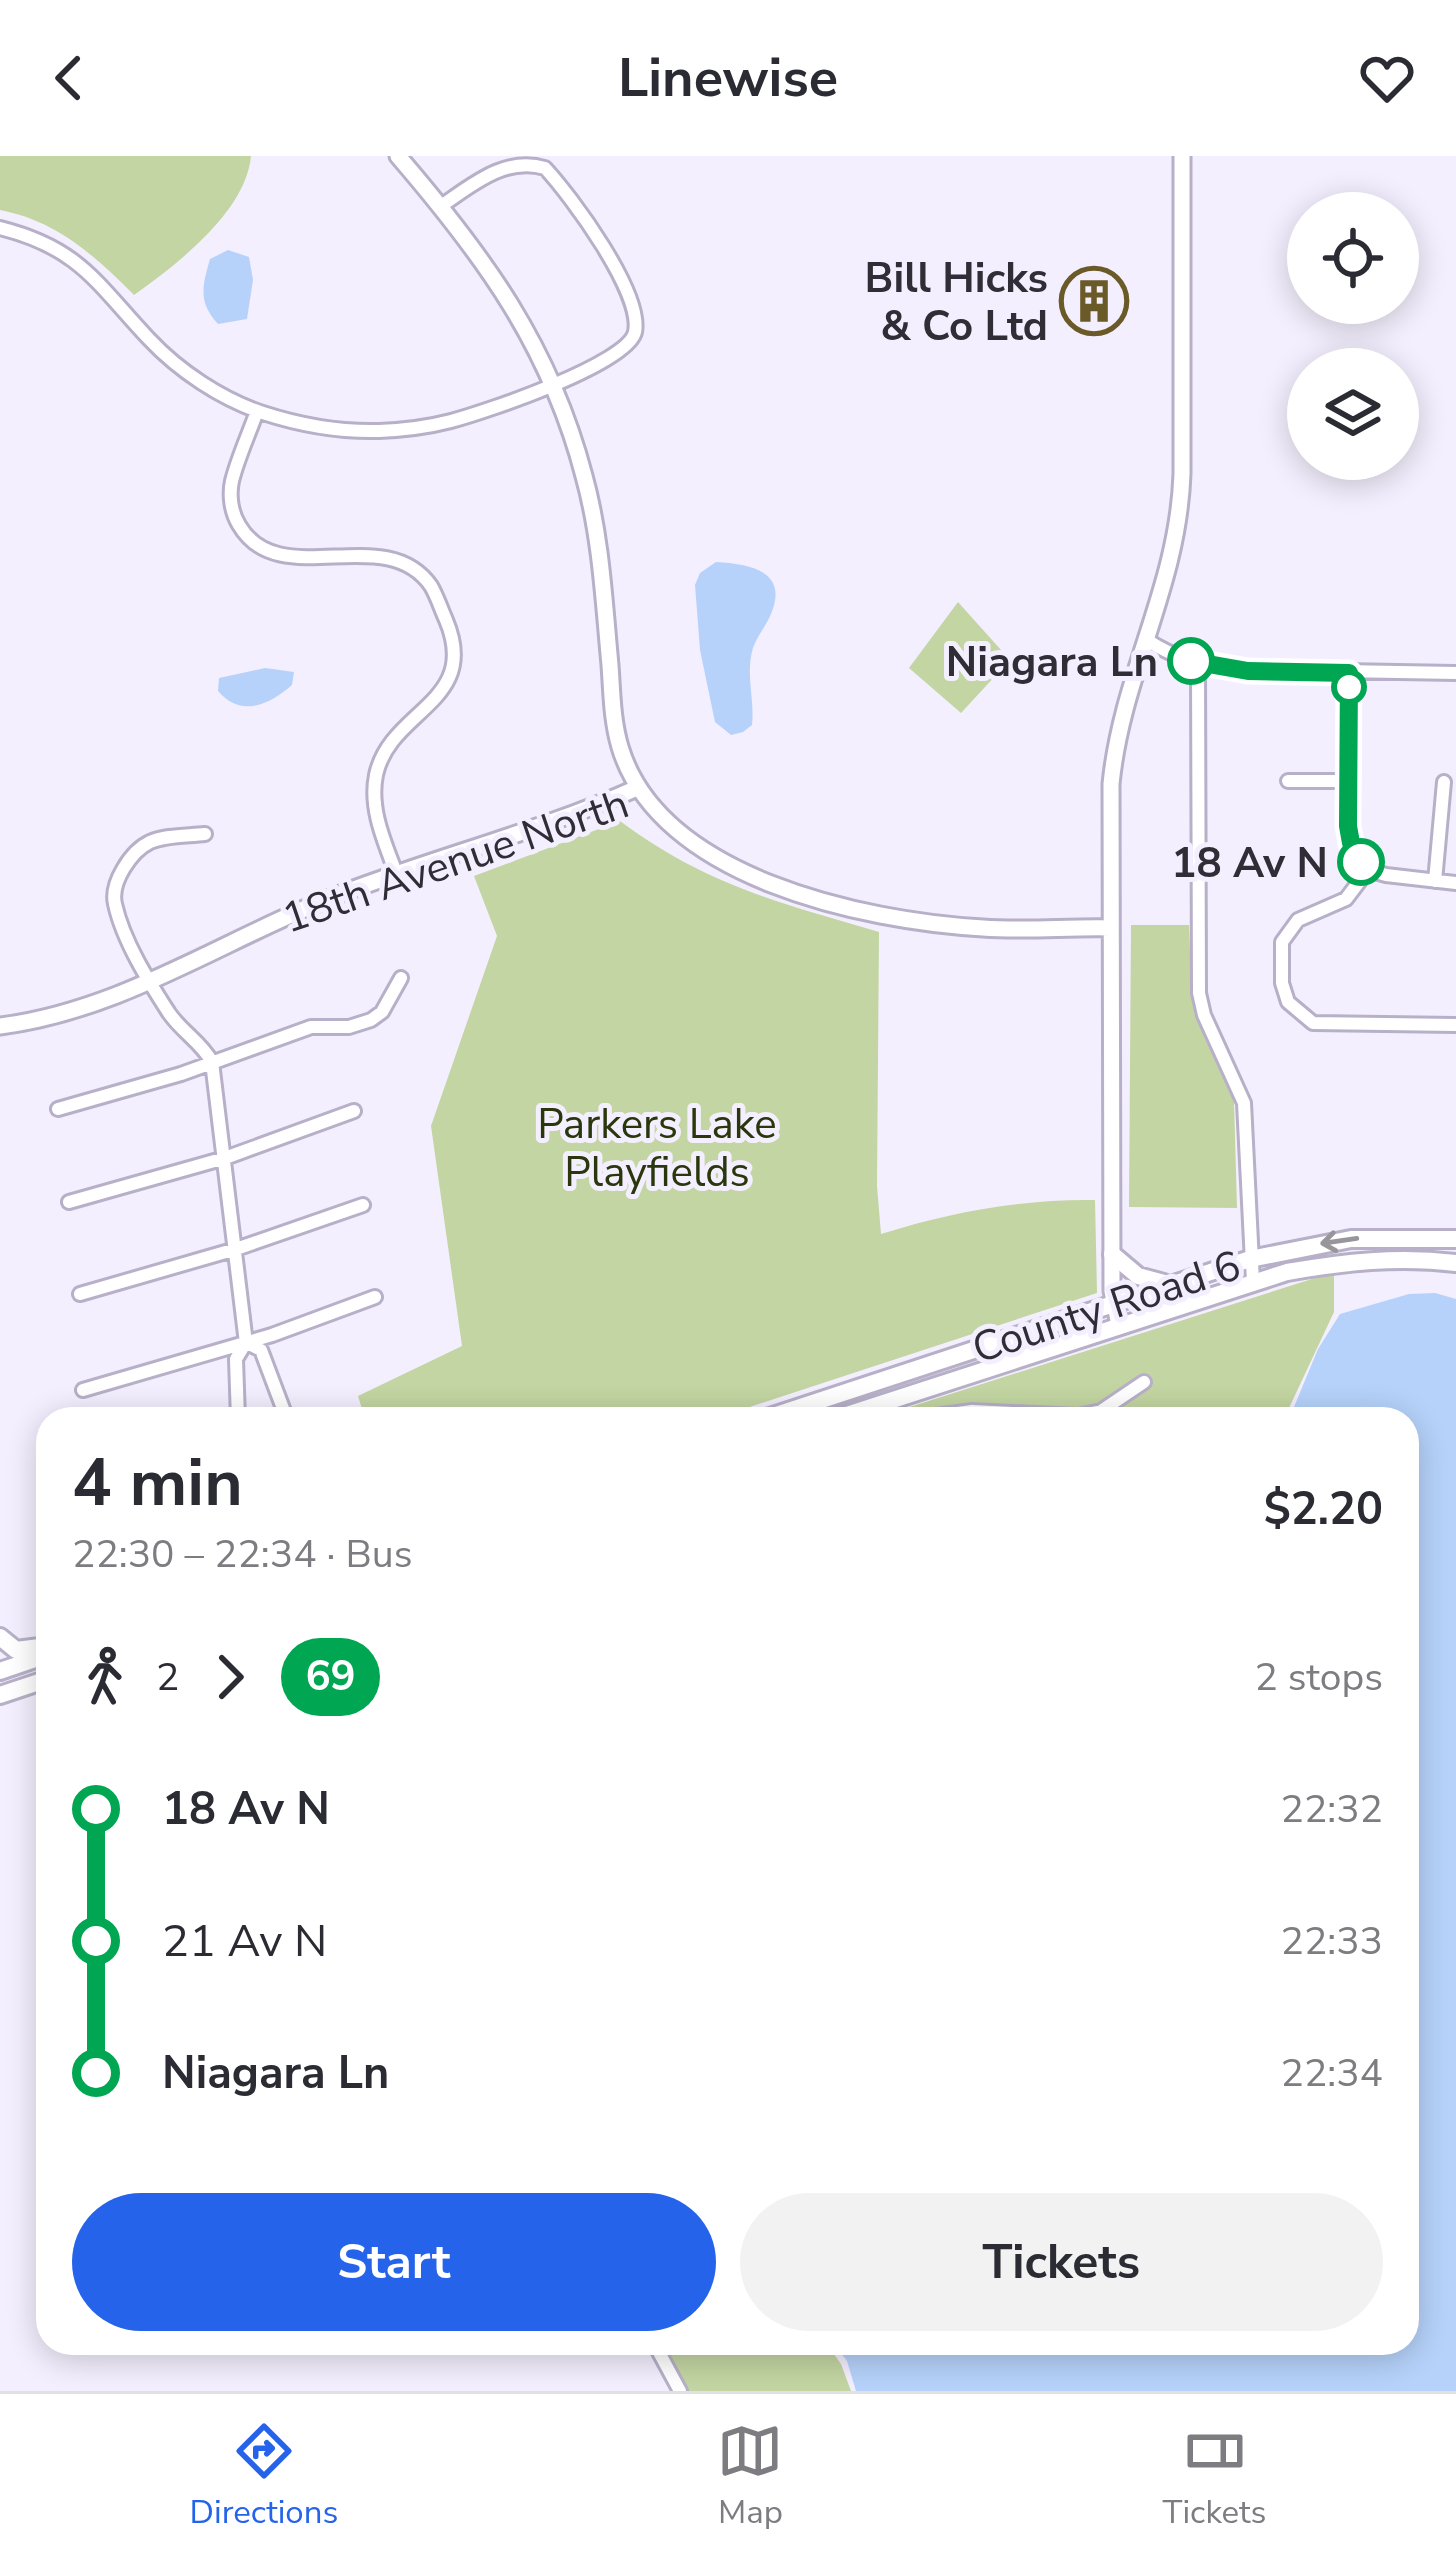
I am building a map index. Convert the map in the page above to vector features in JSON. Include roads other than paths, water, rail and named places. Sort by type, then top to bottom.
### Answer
[{"type":"main road","name":"County Road 6","points":[[800,1407],[1250,1259],[1351,1239],[1456,1239]]},
{"type":"main road","points":[[1112,1254],[1138,1276],[1171,1284]]},
{"type":"main road","name":"County Road 6","points":[[870,1407],[1253,1282],[1344,1262],[1456,1263]]},
{"type":"main road","points":[[0,1637],[16,1650],[36,1648]]},
{"type":"main road","points":[[0,1671],[36,1659]]},
{"type":"main road","points":[[0,1695],[36,1683]]},
{"type":"street","points":[[398,156],[504,290],[553,383],[595,526],[614,720],[637,788]]},
{"type":"street","points":[[1118,1325],[1112,1254],[1114,755],[1129,689],[1170,571],[1181,494],[1181,156]]},
{"type":"street","points":[[0,228],[46,243],[94,274],[170,358],[199,380],[257,411],[338,430],[449,422],[615,356],[633,339],[632,304],[587,221],[544,167],[522,160],[499,167],[441,206]]},
{"type":"street","points":[[257,411],[232,482],[232,513],[249,539],[276,554],[363,555],[400,562],[431,586],[453,638],[454,655],[445,689],[392,741],[377,770],[377,816],[396,874]]},
{"type":"street","points":[[1148,640],[1198,664],[1248,671],[1456,673]]},
{"type":"street","points":[[1198,664],[1199,993],[1204,1015],[1244,1103],[1253,1282]]},
{"type":"street","points":[[1349,673],[1351,843],[1368,870],[1399,879],[1456,883]]},
{"type":"street","points":[[1288,781],[1349,782]]},
{"type":"street","points":[[1436,881],[1444,782]]},
{"type":"street","name":"18th Avenue North","points":[[0,1026],[93,1005],[249,933],[396,874],[553,823],[637,788],[652,809],[690,842],[778,884],[827,901],[876,914],[978,928],[1110,928]]},
{"type":"street","points":[[205,834],[153,840],[142,847],[117,882],[115,905],[170,1013],[212,1062],[246,1343],[236,1359],[238,1407]]},
{"type":"street","points":[[1368,870],[1346,899],[1288,929],[1282,941],[1282,983],[1288,1002],[1313,1023],[1456,1024]]},
{"type":"street","points":[[58,1109],[311,1027],[350,1027],[371,1020],[382,1012],[401,978]]},
{"type":"street","points":[[69,1202],[225,1158],[354,1112]]},
{"type":"street","points":[[80,1294],[236,1249],[363,1205]]},
{"type":"street","points":[[83,1390],[246,1343],[375,1297]]},
{"type":"street","points":[[246,1343],[261,1350],[282,1407]]},
{"type":"street","points":[[1108,1407],[1144,1382]]},
{"type":"street","points":[[660,2355],[680,2391]]},
{"type":"water","points":[[228,250],[249,257],[253,280],[247,319],[218,324],[207,308],[204,286],[210,259]]},
{"type":"water","points":[[716,562],[753,568],[775,588],[771,614],[751,658],[752,725],[731,735],[715,722],[700,650],[695,585],[700,573]]},
{"type":"water","points":[[265,668],[294,672],[292,685],[255,706],[236,704],[218,691],[219,678]]},
{"type":"water","points":[[1435,1293],[1456,1299],[1456,2391],[856,2391],[842,2355],[1419,2355],[1419,1407],[1294,1407],[1318,1349],[1340,1314],[1409,1294]]},
{"type":"place","name":"Bill Hicks & Co Ltd","points":[[1094,301]]},
{"type":"place","name":"Niagara Ln","points":[[1191,661]]},
{"type":"place","name":"18 Av N","points":[[1361,862]]},
{"type":"park label","name":"Parkers Lake Playfields","points":[[657,1147]]}]
